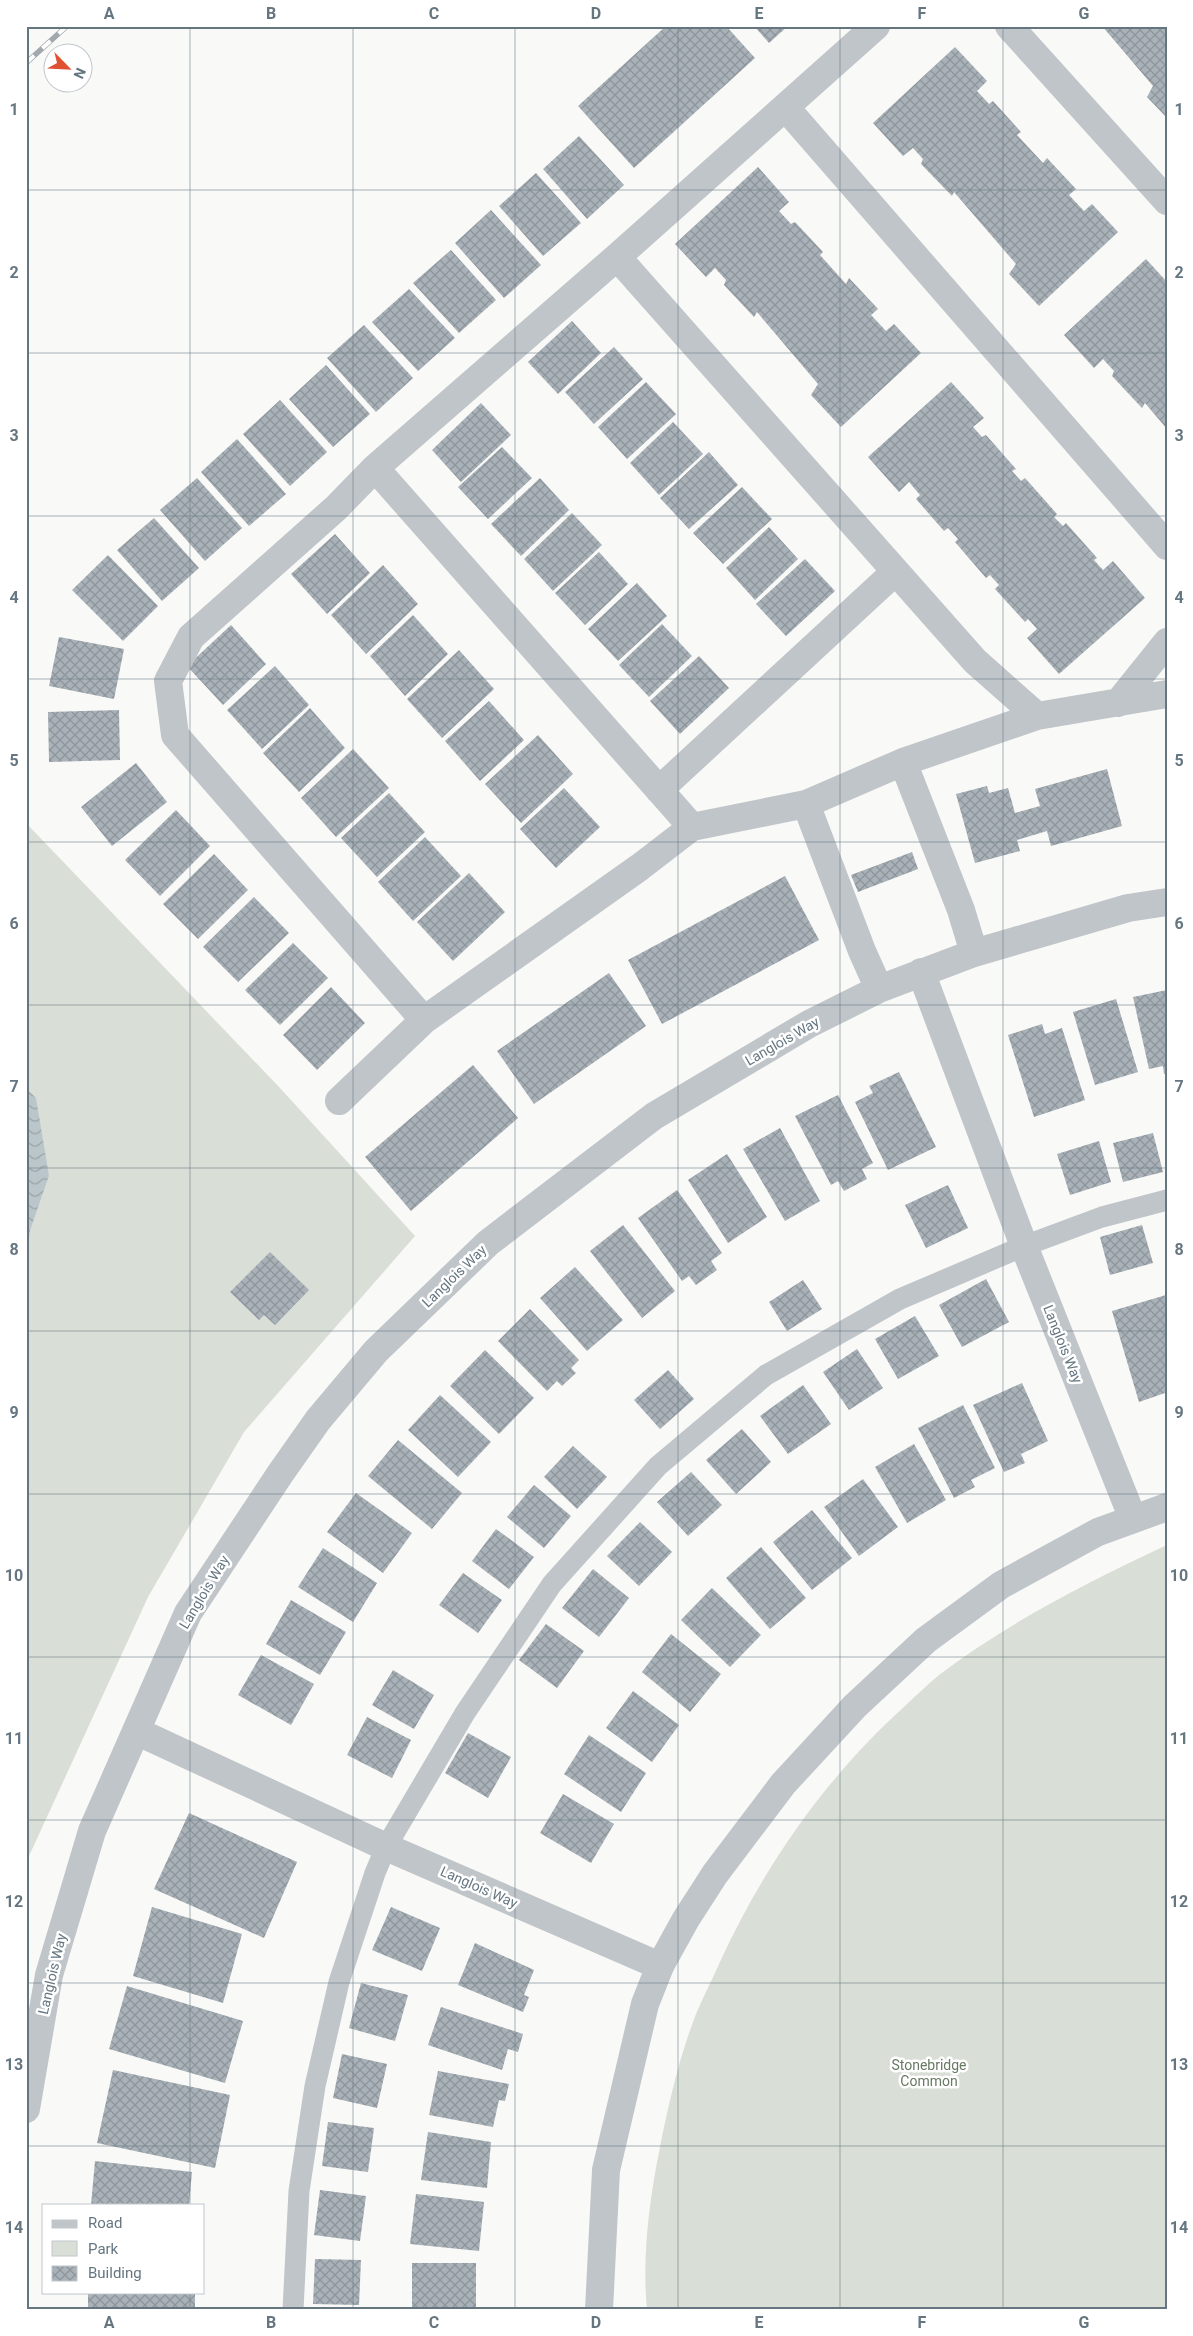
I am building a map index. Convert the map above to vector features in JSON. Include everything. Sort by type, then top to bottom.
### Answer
[{"type":"street","points":[[424,1020],[175,735],[168,681],[191,637],[336,508],[375,468],[786,108],[876,26]]},
{"type":"street","points":[[1009,26],[1167,201]]},
{"type":"street","points":[[786,108],[1167,546]]},
{"type":"street","points":[[617,257],[975,661],[1037,716]]},
{"type":"street","points":[[375,468],[692,827]]},
{"type":"street","points":[[659,790],[895,572]]},
{"type":"street","points":[[1118,703],[1167,642]]},
{"type":"street","points":[[339,1101],[424,1020],[632,873],[692,827],[806,804],[904,762],[1037,716],[1167,694]]},
{"type":"street","points":[[904,762],[961,910],[974,953]]},
{"type":"street","points":[[806,804],[862,951],[879,989]]},
{"type":"street","name":"Langlois Way","points":[[26,2109],[49,1975],[92,1831],[188,1614],[313,1428],[376,1351],[488,1243],[654,1116],[809,1024],[879,989],[974,953],[1128,908],[1167,902]]},
{"type":"street","name":"Langlois Way","points":[[921,972],[1024,1246],[1133,1519]]},
{"type":"street","points":[[599,2310],[606,2170],[645,2004],[660,1966],[686,1919],[715,1874],[782,1784],[855,1706],[926,1640],[1001,1585],[1098,1532],[1167,1507]]},
{"type":"street","name":"Langlois Way","points":[[136,1731],[386,1847],[660,1966]]},
{"type":"lane","points":[[294,2310],[300,2191],[315,2086],[339,1982],[386,1847],[466,1713],[552,1584],[658,1466],[766,1375],[900,1300],[1024,1246],[1102,1217],[1167,1200]]},
{"type":"green space","points":[[26,823],[280,1088],[415,1236],[244,1432],[148,1597],[29,1856],[26,1855],[26,1274],[30,1231],[49,1176],[26,1092]]},
{"type":"green space","name":"Stonebridge Common","points":[[1167,1545],[1167,2310],[647,2310],[645,2271],[652,2191],[666,2117],[684,2048],[699,2008],[737,1928],[756,1892],[799,1825],[849,1762],[939,1675],[1021,1620],[1108,1573]]},
{"type":"water","points":[[26,1088],[36,1098],[49,1176],[30,1231],[26,1274]]},
{"type":"building","points":[[666,26],[726,26],[755,58],[634,168],[578,106]]},
{"type":"building","points":[[754,26],[788,26],[769,43]]},
{"type":"building","points":[[1102,26],[1167,26],[1167,118],[1147,97],[1153,86]]},
{"type":"building","points":[[955,47],[987,81],[977,91],[989,104],[993,101],[1021,132],[1017,135],[1043,163],[1047,158],[1076,189],[1069,195],[1084,211],[1092,204],[1118,232],[1039,306],[1009,274],[1016,264],[954,192],[952,196],[921,164],[923,159],[913,148],[903,156],[873,123]]},
{"type":"building","points":[[579,136],[624,185],[587,219],[543,169]]},
{"type":"building","points":[[758,167],[789,202],[779,211],[791,224],[795,222],[823,252],[820,255],[846,284],[849,278],[878,309],[871,315],[886,331],[894,324],[921,353],[841,427],[811,395],[818,384],[757,312],[754,317],[724,285],[726,280],[715,268],[706,277],[675,244]]},
{"type":"building","points":[[536,173],[581,223],[543,256],[499,206]]},
{"type":"building","points":[[491,210],[541,265],[504,298],[455,243]]},
{"type":"building","points":[[451,250],[496,300],[459,333],[413,283]]},
{"type":"building","points":[[1146,259],[1167,282],[1167,429],[1145,403],[1142,408],[1112,376],[1114,371],[1103,359],[1094,368],[1064,335]]},
{"type":"building","points":[[409,289],[455,338],[418,371],[372,322]]},
{"type":"building","points":[[572,321],[601,353],[558,394],[528,362]]},
{"type":"building","points":[[364,325],[413,378],[376,412],[327,358]]},
{"type":"building","points":[[614,347],[643,379],[594,424],[565,392]]},
{"type":"building","points":[[326,365],[370,414],[333,447],[289,399]]},
{"type":"building","points":[[646,382],[676,414],[627,459],[598,427]]},
{"type":"building","points":[[951,382],[984,418],[973,427],[982,437],[986,435],[1016,469],[1012,471],[1021,481],[1025,478],[1057,514],[1054,517],[1063,526],[1066,523],[1097,558],[1094,560],[1103,570],[1113,561],[1145,598],[1059,674],[1027,638],[1037,629],[1028,619],[1025,622],[995,589],[999,585],[990,575],[986,578],[955,542],[958,539],[948,528],[944,531],[916,499],[920,495],[909,482],[899,492],[868,457]]},
{"type":"building","points":[[280,400],[327,452],[290,486],[243,434]]},
{"type":"building","points":[[481,403],[511,435],[461,482],[432,450]]},
{"type":"building","points":[[673,422],[703,454],[659,495],[630,463]]},
{"type":"building","points":[[237,439],[286,494],[249,526],[201,472]]},
{"type":"building","points":[[502,447],[532,478],[488,519],[458,487]]},
{"type":"building","points":[[709,452],[738,485],[689,529],[660,498]]},
{"type":"building","points":[[197,478],[242,528],[205,561],[160,510]]},
{"type":"building","points":[[540,478],[569,510],[521,556],[491,524]]},
{"type":"building","points":[[742,487],[772,519],[723,564],[693,533]]},
{"type":"building","points":[[572,513],[602,545],[553,591],[524,559]]},
{"type":"building","points":[[154,518],[199,568],[162,601],[117,550]]},
{"type":"building","points":[[769,527],[798,559],[755,600],[726,568]]},
{"type":"building","points":[[335,534],[370,573],[327,614],[291,574]]},
{"type":"building","points":[[599,552],[628,584],[585,625],[555,593]]},
{"type":"building","points":[[108,555],[158,606],[123,641],[72,590]]},
{"type":"building","points":[[805,559],[835,591],[786,636],[756,604]]},
{"type":"building","points":[[383,565],[418,604],[366,654],[331,615]]},
{"type":"building","points":[[637,583],[667,616],[618,661],[588,629]]},
{"type":"building","points":[[413,615],[448,654],[405,696],[370,656]]},
{"type":"building","points":[[662,624],[692,656],[649,697],[619,665]]},
{"type":"building","points":[[231,625],[266,664],[223,705],[187,666]]},
{"type":"building","points":[[59,637],[124,649],[114,699],[49,686]]},
{"type":"building","points":[[459,650],[494,689],[442,738],[407,699]]},
{"type":"building","points":[[699,656],[729,688],[680,734],[650,701]]},
{"type":"building","points":[[275,666],[309,705],[262,749],[227,710]]},
{"type":"building","points":[[489,701],[524,740],[480,781],[445,741]]},
{"type":"building","points":[[310,708],[345,748],[299,792],[263,753]]},
{"type":"building","points":[[119,710],[120,760],[49,762],[48,712]]},
{"type":"building","points":[[538,735],[573,774],[521,823],[485,784]]},
{"type":"building","points":[[353,749],[389,788],[336,837],[301,798]]},
{"type":"building","points":[[136,763],[167,802],[112,846],[81,807]]},
{"type":"building","points":[[1107,769],[1122,826],[1051,846],[1047,831],[1017,840],[1020,851],[975,863],[956,794],[987,786],[989,793],[1008,788],[1015,813],[1040,806],[1035,789]]},
{"type":"building","points":[[564,788],[600,827],[556,868],[520,829]]},
{"type":"building","points":[[389,793],[425,832],[377,877],[341,838]]},
{"type":"building","points":[[176,810],[210,846],[160,896],[125,860]]},
{"type":"building","points":[[425,837],[461,876],[413,921],[378,882]]},
{"type":"building","points":[[912,852],[918,869],[858,892],[851,875]]},
{"type":"building","points":[[214,854],[248,890],[198,939],[163,904]]},
{"type":"building","points":[[469,873],[505,912],[453,961],[417,922]]},
{"type":"building","points":[[785,876],[819,940],[662,1024],[628,960]]},
{"type":"building","points":[[254,897],[289,933],[238,982],[203,947]]},
{"type":"building","points":[[293,943],[328,978],[280,1025],[245,990]]},
{"type":"building","points":[[609,973],[646,1026],[534,1104],[497,1051]]},
{"type":"building","points":[[331,987],[365,1023],[317,1070],[283,1035]]},
{"type":"building","points":[[1167,990],[1167,1073],[1164,1074],[1163,1066],[1149,1069],[1133,997]]},
{"type":"building","points":[[1116,999],[1138,1072],[1095,1085],[1073,1012]]},
{"type":"building","points":[[1042,1024],[1045,1034],[1062,1028],[1085,1100],[1034,1117],[1008,1035]]},
{"type":"building","points":[[473,1065],[518,1118],[411,1211],[365,1157]]},
{"type":"building","points":[[899,1072],[936,1147],[888,1170],[855,1102],[873,1093],[869,1086]]},
{"type":"building","points":[[838,1095],[873,1163],[862,1169],[867,1179],[844,1191],[838,1181],[831,1185],[795,1116]]},
{"type":"building","points":[[780,1128],[820,1201],[785,1221],[743,1149]]},
{"type":"building","points":[[1153,1133],[1163,1172],[1123,1182],[1113,1143]]},
{"type":"building","points":[[1099,1141],[1111,1182],[1070,1195],[1057,1154]]},
{"type":"building","points":[[727,1154],[767,1217],[728,1243],[688,1180]]},
{"type":"building","points":[[948,1185],[968,1228],[926,1248],[905,1205]]},
{"type":"building","points":[[677,1190],[722,1253],[711,1261],[717,1270],[696,1285],[689,1276],[682,1281],[638,1218]]},
{"type":"building","points":[[623,1225],[675,1291],[642,1318],[590,1251]]},
{"type":"building","points":[[1142,1225],[1153,1263],[1110,1275],[1100,1237]]},
{"type":"building","points":[[270,1252],[309,1290],[275,1325],[264,1315],[259,1320],[230,1292]]},
{"type":"building","points":[[575,1267],[623,1320],[587,1351],[540,1298]]},
{"type":"building","points":[[986,1279],[1009,1322],[962,1347],[939,1305]]},
{"type":"building","points":[[803,1280],[822,1309],[787,1331],[769,1302]]},
{"type":"building","points":[[1166,1295],[1167,1397],[1165,1393],[1139,1402],[1112,1311]]},
{"type":"building","points":[[530,1309],[579,1360],[571,1368],[576,1373],[562,1386],[557,1381],[547,1391],[498,1341]]},
{"type":"building","points":[[915,1316],[939,1356],[898,1379],[875,1339]]},
{"type":"building","points":[[857,1349],[883,1388],[849,1410],[823,1372]]},
{"type":"building","points":[[485,1350],[534,1398],[499,1434],[450,1386]]},
{"type":"building","points":[[668,1370],[694,1399],[660,1429],[634,1400]]},
{"type":"building","points":[[1022,1383],[1048,1441],[1021,1454],[1025,1463],[1004,1472],[973,1405]]},
{"type":"building","points":[[803,1385],[831,1424],[788,1454],[760,1416]]},
{"type":"building","points":[[440,1395],[491,1442],[458,1477],[408,1430]]},
{"type":"building","points":[[963,1405],[995,1468],[971,1480],[975,1487],[954,1498],[918,1428]]},
{"type":"building","points":[[742,1429],[771,1462],[736,1494],[706,1460]]},
{"type":"building","points":[[398,1440],[462,1493],[432,1529],[368,1476]]},
{"type":"building","points":[[914,1444],[946,1500],[907,1523],[875,1467]]},
{"type":"building","points":[[573,1446],[607,1477],[577,1509],[544,1477]]},
{"type":"building","points":[[691,1472],[722,1505],[688,1536],[657,1502]]},
{"type":"building","points":[[863,1479],[898,1527],[859,1556],[824,1507]]},
{"type":"building","points":[[534,1485],[571,1516],[544,1548],[507,1517]]},
{"type":"building","points":[[356,1493],[412,1533],[383,1573],[327,1532]]},
{"type":"building","points":[[812,1510],[852,1558],[812,1590],[773,1542]]},
{"type":"building","points":[[640,1522],[672,1552],[639,1586],[607,1556]]},
{"type":"building","points":[[496,1529],[534,1557],[509,1589],[472,1561]]},
{"type":"building","points":[[761,1547],[806,1598],[770,1629],[726,1578]]},
{"type":"building","points":[[323,1548],[377,1583],[353,1622],[298,1587]]},
{"type":"building","points":[[593,1569],[629,1598],[599,1637],[562,1608]]},
{"type":"building","points":[[463,1573],[502,1600],[478,1633],[439,1605]]},
{"type":"building","points":[[712,1588],[761,1635],[730,1667],[681,1620]]},
{"type":"building","points":[[291,1600],[346,1632],[320,1675],[266,1644]]},
{"type":"building","points":[[546,1624],[584,1651],[557,1688],[519,1660]]},
{"type":"building","points":[[671,1634],[721,1674],[690,1712],[642,1672]]},
{"type":"building","points":[[261,1655],[314,1684],[291,1725],[238,1695]]},
{"type":"building","points":[[393,1670],[434,1695],[414,1729],[372,1705]]},
{"type":"building","points":[[633,1691],[679,1725],[652,1762],[606,1728]]},
{"type":"building","points":[[367,1717],[411,1740],[392,1778],[347,1755]]},
{"type":"building","points":[[468,1733],[511,1757],[488,1798],[445,1773]]},
{"type":"building","points":[[589,1735],[646,1773],[621,1812],[564,1774]]},
{"type":"building","points":[[563,1794],[614,1824],[591,1863],[540,1833]]},
{"type":"building","points":[[189,1813],[297,1862],[264,1938],[154,1889]]},
{"type":"building","points":[[152,1907],[242,1934],[223,2003],[133,1976]]},
{"type":"building","points":[[391,1907],[440,1928],[422,1971],[372,1950]]},
{"type":"building","points":[[475,1943],[534,1970],[524,1995],[529,1997],[523,2012],[458,1985]]},
{"type":"building","points":[[361,1983],[408,1995],[395,2041],[349,2028]]},
{"type":"building","points":[[127,1986],[243,2021],[225,2083],[109,2049]]},
{"type":"building","points":[[441,2007],[523,2034],[518,2052],[508,2049],[502,2070],[428,2045]]},
{"type":"building","points":[[342,2054],[387,2064],[377,2108],[333,2098]]},
{"type":"building","points":[[113,2070],[230,2095],[215,2168],[97,2143]]},
{"type":"building","points":[[438,2071],[509,2084],[505,2101],[499,2100],[493,2127],[429,2115]]},
{"type":"building","points":[[328,2122],[374,2128],[368,2172],[322,2166]]},
{"type":"building","points":[[428,2132],[491,2142],[487,2188],[421,2180]]},
{"type":"building","points":[[95,2161],[192,2172],[189,2204],[91,2204]]},
{"type":"building","points":[[320,2190],[366,2196],[360,2241],[314,2235]]},
{"type":"building","points":[[416,2194],[484,2202],[479,2251],[410,2244]]},
{"type":"building","points":[[315,2259],[361,2260],[359,2305],[313,2304]]},
{"type":"building","points":[[412,2263],[476,2263],[476,2310],[412,2310]]},
{"type":"building","points":[[88,2294],[195,2294],[195,2310],[88,2310]]},
{"type":"railway","points":[[26,63],[67,26]]}]
